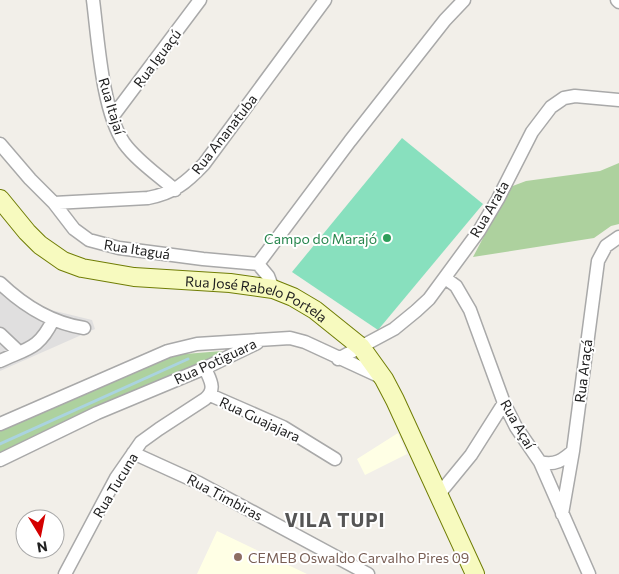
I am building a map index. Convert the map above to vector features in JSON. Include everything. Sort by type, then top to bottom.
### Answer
[{"type":"street","name":"Rua Itajaí","points":[[93,0],[103,80],[113,116],[123,141],[132,153],[175,190]]},
{"type":"street","name":"Rua Iguaçú","points":[[113,116],[200,0]]},
{"type":"street","name":"Rua Ananatuba","points":[[54,203],[148,198],[163,195],[185,183],[204,164],[325,0]]},
{"type":"street","points":[[273,289],[268,276],[258,264],[445,20],[464,0]]},
{"type":"street","name":"Rua Arata","points":[[338,358],[394,329],[429,298],[479,231],[498,200],[532,132],[551,107],[564,98],[575,96],[619,100]]},
{"type":"street","name":"Rua Itaguá","points":[[0,144],[30,180],[54,203],[74,229],[89,240],[102,244],[203,259],[258,264]]},
{"type":"street","name":"Rua José Rabelo Portela","points":[[0,199],[40,245],[63,261],[82,268],[134,277],[273,289],[293,297],[315,310],[361,347],[384,379],[406,421],[475,574]]},
{"type":"street","name":"Rua Araçá","points":[[562,514],[573,451],[598,261],[606,246],[619,236]]},
{"type":"street","name":"Rua Açaí","points":[[445,278],[456,286],[470,310],[504,403],[516,427],[540,462],[589,574]]},
{"type":"street","points":[[0,283],[26,304],[53,320],[84,328]]},
{"type":"street","points":[[0,361],[40,341],[53,320]]},
{"type":"street","points":[[0,334],[19,352]]},
{"type":"street","points":[[262,340],[290,338],[305,342],[384,379]]},
{"type":"street","name":"Rua Potiguara","points":[[0,460],[97,413],[205,368],[262,340]]},
{"type":"street","name":"Rua Potiguara","points":[[0,424],[168,351],[197,344],[262,340]]},
{"type":"street","points":[[205,368],[212,386],[210,395]]},
{"type":"street","name":"Rua Tucuna","points":[[65,574],[116,478],[141,442],[210,395]]},
{"type":"street","name":"Rua Guajajara","points":[[210,395],[283,426],[335,458]]},
{"type":"street","points":[[439,494],[471,455],[504,403]]},
{"type":"street","points":[[540,462],[559,462],[564,460],[573,451]]},
{"type":"street","name":"Rua Timbiras","points":[[133,453],[199,483],[368,574]]},
{"type":"shaded area","points":[[0,276],[20,294],[47,309],[92,320],[95,329],[0,371]]},
{"type":"shaded area","points":[[398,433],[407,454],[365,475],[357,459]]},
{"type":"shaded area","name":"CEMEB Oswaldo Carvalho Pires 09","points":[[217,531],[242,543],[307,574],[197,574]]},
{"type":"green space","name":"Campo do Marajó","points":[[402,138],[483,204],[378,330],[292,272]]},
{"type":"green space","points":[[619,163],[619,224],[611,226],[594,238],[473,257],[510,187],[526,181],[600,171]]},
{"type":"green space","points":[[222,351],[217,356],[0,455],[0,431],[173,355]]},
{"type":"waterway","points":[[0,444],[188,359]]},
{"type":"place","name":"Campo do Marajó","points":[[387,238]]},
{"type":"place","name":"CEMEB Oswaldo Carvalho Pires 09","points":[[238,557]]},
{"type":"district","name":"VILA TUPI","points":[[335,519]]}]
